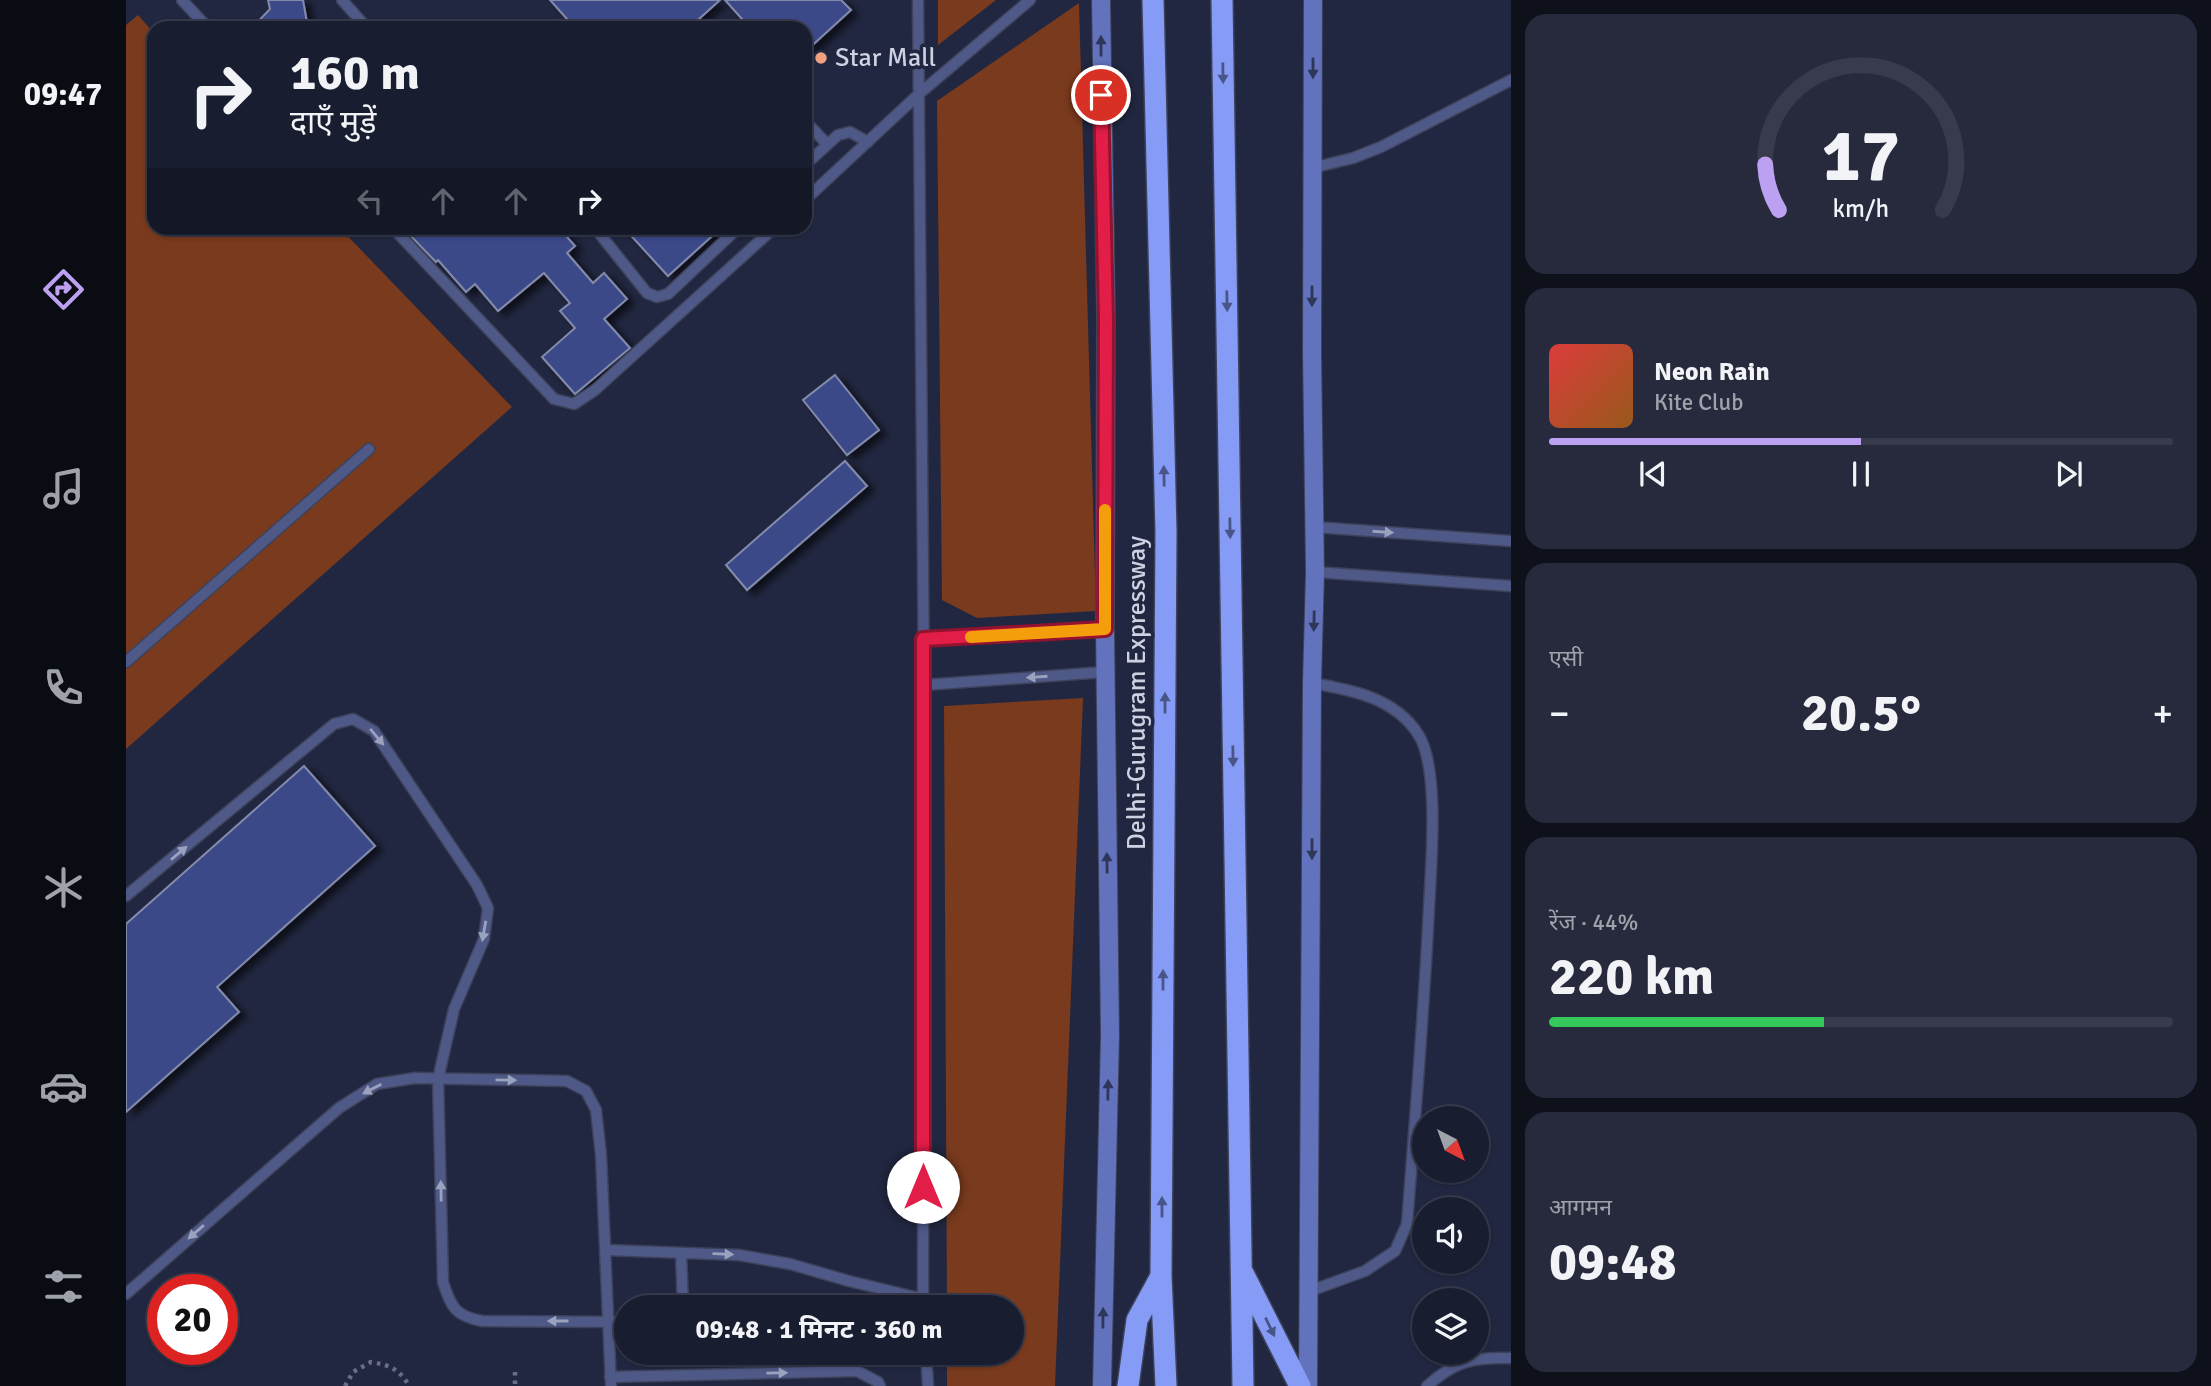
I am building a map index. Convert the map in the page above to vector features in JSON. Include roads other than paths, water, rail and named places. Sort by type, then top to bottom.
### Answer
[{"type":"highway","name":"Delhi-Gurugram Expressway","points":[[1153,0],[1166,532],[1161,1276],[1166,1386]]},
{"type":"highway","points":[[1223,2],[1243,1386]]},
{"type":"highway","points":[[1241,1268],[1300,1386]]},
{"type":"highway","points":[[1128,1386],[1137,1320],[1161,1276]]},
{"type":"main road","points":[[1101,0],[1106,319],[1105,672],[1110,1035],[1102,1386]]},
{"type":"main road","points":[[1308,1386],[1315,572],[1312,352],[1313,0]]},
{"type":"lane","points":[[182,0],[202,21]]},
{"type":"lane","points":[[342,0],[361,21]]},
{"type":"lane","points":[[918,0],[924,685],[923,1295]]},
{"type":"lane","points":[[812,194],[920,93],[1030,0]]},
{"type":"lane","points":[[1312,168],[1353,158],[1381,147],[1511,80]]},
{"type":"lane","points":[[812,128],[827,144]]},
{"type":"lane","points":[[812,158],[838,135],[850,132],[868,142]]},
{"type":"lane","points":[[400,235],[554,399],[574,404],[605,381],[766,235]]},
{"type":"lane","points":[[601,235],[647,293],[657,297],[668,294],[731,235]]},
{"type":"lane","points":[[126,662],[369,449]]},
{"type":"lane","points":[[1314,527],[1511,541]]},
{"type":"lane","points":[[1315,572],[1511,586]]},
{"type":"lane","points":[[923,639],[1105,629]]},
{"type":"lane","points":[[924,685],[1105,672]]},
{"type":"lane","points":[[1310,1292],[1365,1271],[1395,1251],[1407,1224],[1426,986],[1433,821],[1429,765],[1420,736],[1404,714],[1353,690],[1312,683]]},
{"type":"lane","points":[[126,896],[334,724],[353,719],[374,730],[477,885],[488,908],[484,939],[454,1009],[438,1079],[443,1282],[449,1301],[464,1317],[482,1321],[614,1321]]},
{"type":"lane","points":[[126,1294],[339,1108],[377,1084],[415,1078],[567,1081],[586,1091],[596,1110],[601,1155],[611,1382],[857,1371],[878,1382],[880,1386]]},
{"type":"lane","points":[[606,1250],[739,1255],[790,1264],[896,1295]]},
{"type":"lane","points":[[681,1253],[683,1295]]},
{"type":"lane","points":[[1427,1386],[1447,1368],[1478,1359],[1511,1359]]},
{"type":"lane","points":[[927,1365],[928,1386]]},
{"type":"place","name":"Star Mall","points":[[821,58]]}]
